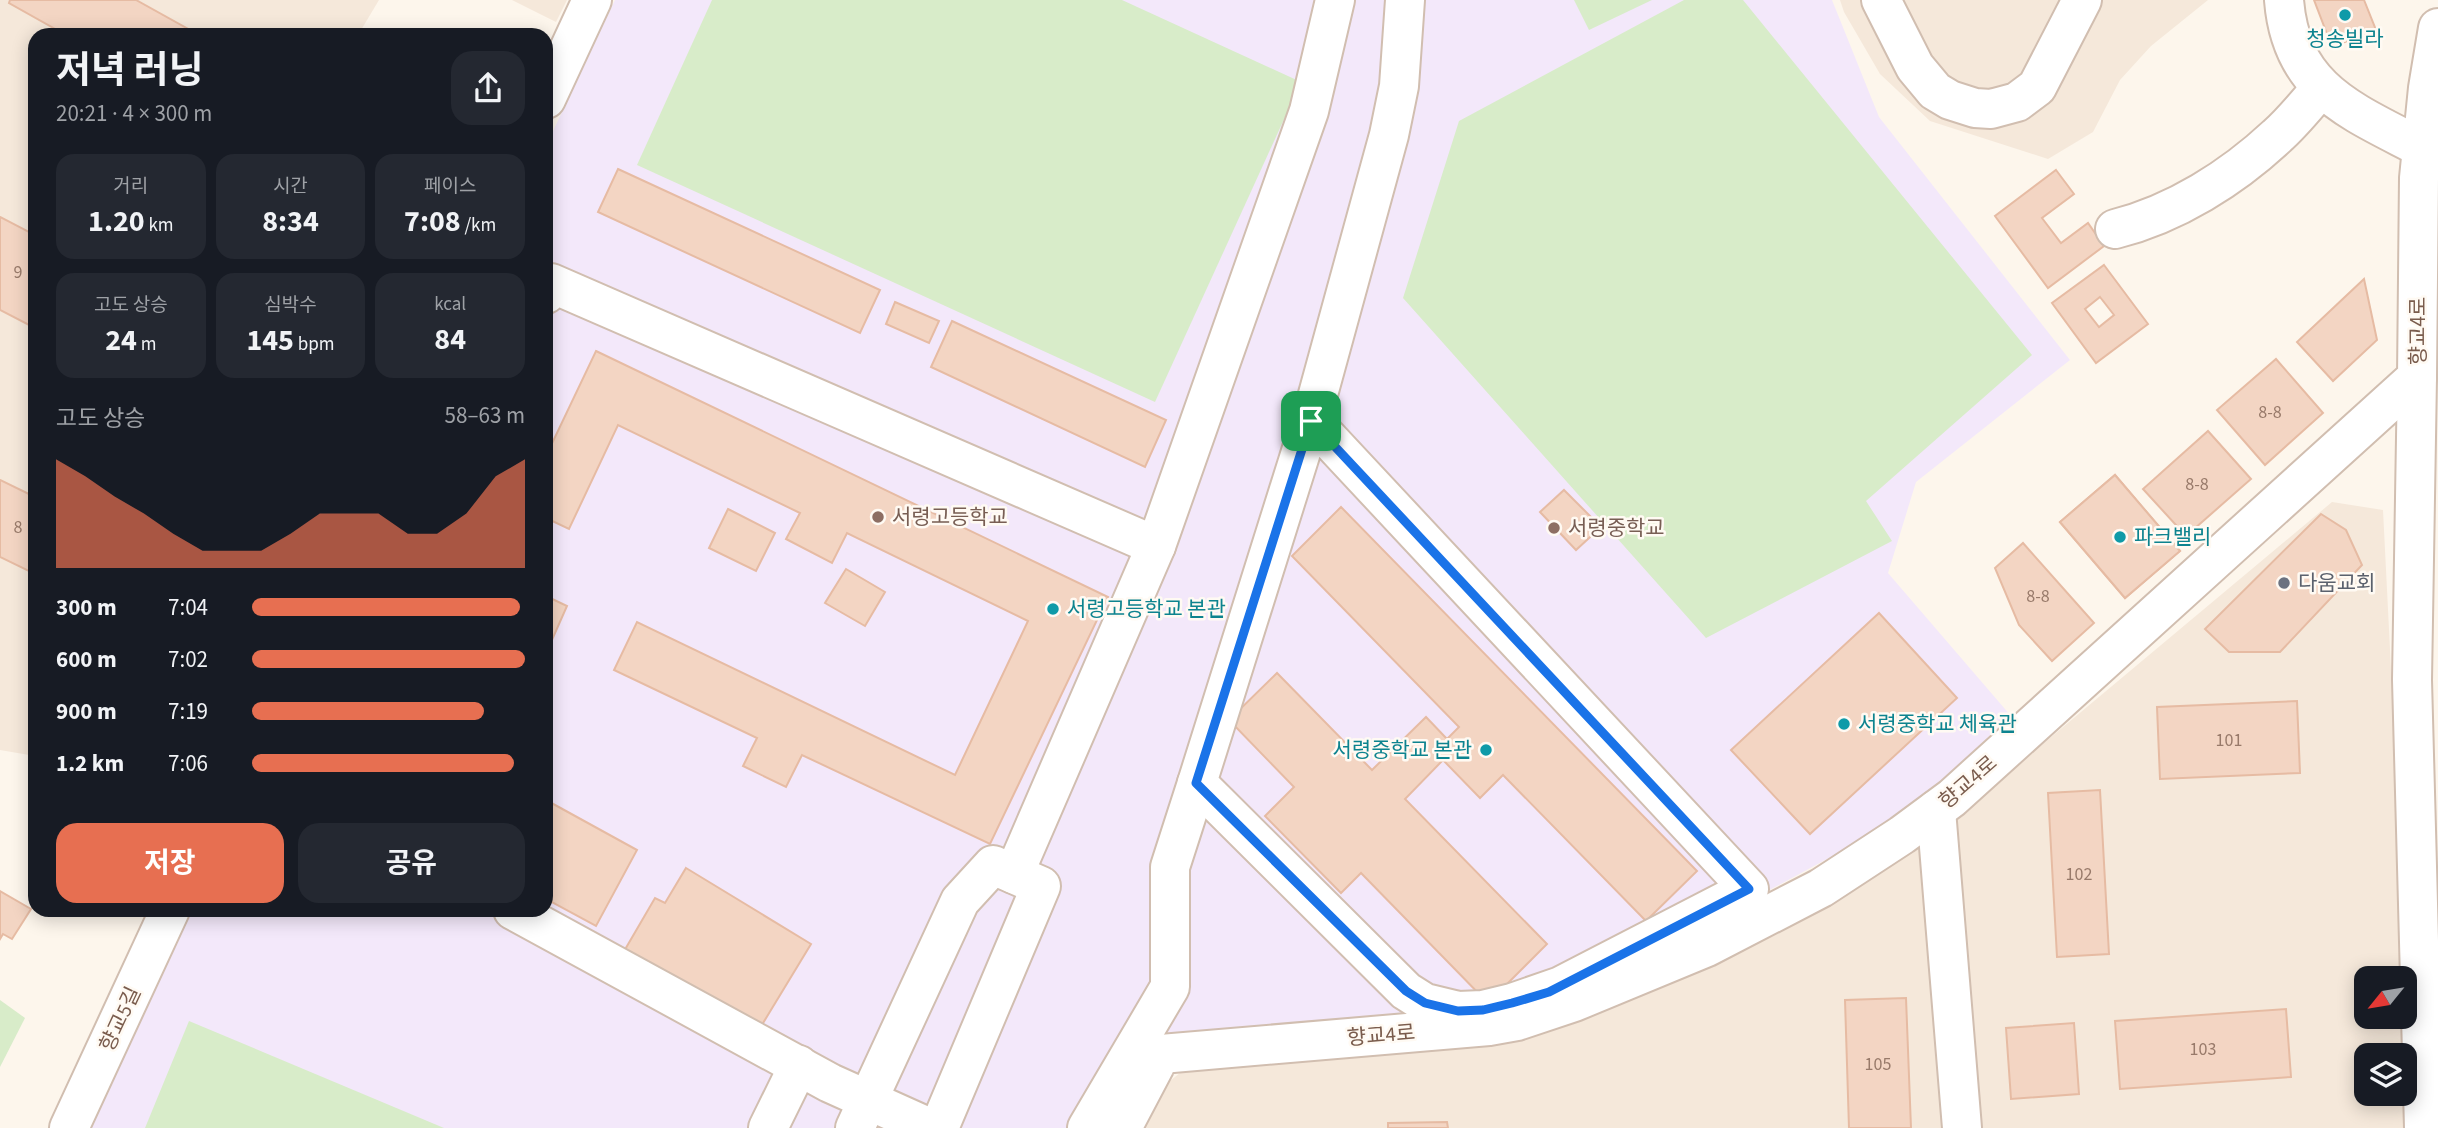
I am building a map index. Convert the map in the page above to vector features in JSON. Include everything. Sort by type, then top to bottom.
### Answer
[{"type":"street","points":[[553,84],[592,0]]},
{"type":"street","points":[[1014,874],[1156,546],[1309,111],[1335,0]]},
{"type":"street","points":[[1087,1128],[1170,987],[1170,867],[1311,421],[1389,135],[1399,86],[1405,0]]},
{"type":"street","points":[[1881,0],[1915,67],[1935,91],[1950,100],[1975,108],[1991,109],[2017,102],[2038,87],[2082,0]]},
{"type":"street","points":[[2284,0],[2286,19],[2298,54],[2321,88],[2358,115],[2422,148]]},
{"type":"street","name":"향교4로","points":[[1122,1128],[1161,1054],[1489,1026],[1544,1014],[1707,947],[1770,915],[1861,863],[1952,798],[2428,384],[2419,178],[2438,28]]},
{"type":"street","points":[[2115,229],[2144,222],[2169,211],[2222,178],[2278,136],[2321,88]]},
{"type":"street","points":[[553,284],[1156,546]]},
{"type":"street","points":[[2424,1128],[2412,680],[2428,384]]},
{"type":"street","points":[[1196,783],[1406,991],[1425,1003],[1447,1010],[1483,1010],[1549,992],[1749,889],[1311,421]]},
{"type":"street","points":[[1936,810],[1962,1128]]},
{"type":"street","points":[[862,1114],[960,901],[993,865],[1041,886],[939,1128]]},
{"type":"street","name":"향교5길","points":[[69,1128],[167,917]]},
{"type":"street","points":[[526,917],[830,1083],[862,1114],[930,1128]]},
{"type":"street","points":[[768,1128],[799,1065]]},
{"type":"shaded area","points":[[0,0],[379,0],[362,28],[28,28],[28,755],[0,750]]},
{"type":"shaded area","points":[[512,0],[567,0],[556,22]]},
{"type":"shaded area","points":[[615,0],[1832,0],[1879,117],[2070,360],[1916,482],[1888,573],[2011,716],[1897,821],[1581,992],[1496,1016],[1161,1035],[1107,1128],[79,1128],[180,917],[553,917],[553,131]]},
{"type":"shaded area","points":[[1840,0],[2208,0],[2151,46],[2120,80],[2093,132],[2048,159],[1930,121],[1880,74],[1844,12]]},
{"type":"shaded area","points":[[2332,502],[2383,510],[2406,966],[2354,966],[2354,1029],[2409,1029],[2410,1043],[2354,1043],[2354,1106],[2413,1106],[2414,1128],[1139,1128],[1159,1090],[1186,1068],[1529,1029],[1773,936],[1856,888],[1940,830]]},
{"type":"green space","points":[[712,0],[1122,0],[1301,82],[1155,402],[637,165]]},
{"type":"green space","points":[[1574,0],[1652,0],[1589,30]]},
{"type":"green space","points":[[1684,0],[1743,0],[2032,355],[1866,501],[1892,541],[1706,638],[1403,298],[1459,121]]},
{"type":"green space","points":[[0,1000],[25,1018],[0,1067]]},
{"type":"green space","points":[[189,1021],[444,1128],[145,1128]]},
{"type":"building","points":[[10,0],[136,0],[186,28],[54,28],[9,3]]},
{"type":"building","name":"청송빌라","points":[[2314,0],[2364,0],[2376,30],[2332,47]]},
{"type":"building","points":[[618,169],[880,290],[860,333],[598,212]]},
{"type":"building","points":[[2056,170],[2074,194],[2042,218],[2061,243],[2088,223],[2104,246],[2048,288],[1995,216]]},
{"type":"building","points":[[0,217],[28,231],[28,324],[0,310]]},
{"type":"building","points":[[2104,265],[2148,324],[2096,363],[2052,303]],"holes":[[[2100,297],[2114,315],[2099,327],[2085,309]]]},
{"type":"building","points":[[2364,279],[2377,340],[2333,381],[2297,342]]},
{"type":"building","points":[[895,302],[939,321],[929,343],[886,324]]},
{"type":"building","points":[[952,321],[1166,420],[1145,467],[931,367]]},
{"type":"building","name":"서령고등학교 본관","points":[[596,351],[1108,597],[990,844],[802,755],[786,787],[743,766],[757,738],[614,670],[637,622],[955,775],[1028,621],[847,533],[832,563],[786,539],[800,513],[618,425],[569,529],[553,521],[553,441]]},
{"type":"building","points":[[2276,359],[2323,413],[2265,465],[2217,410]]},
{"type":"building","name":"파크밸리","points":[[2208,431],[2251,479],[2186,536],[2143,489]]},
{"type":"building","name":"파크밸리","points":[[2115,475],[2180,551],[2125,598],[2060,522]]},
{"type":"building","name":"파크밸리","points":[[2115,475],[2180,551],[2125,598],[2060,522]]},
{"type":"building","points":[[0,480],[28,494],[28,571],[0,557]]},
{"type":"building","points":[[1564,490],[1601,527],[1576,550],[1540,512]]},
{"type":"building","name":"서령중학교 본관","points":[[1341,507],[1697,871],[1646,921],[1503,775],[1480,798],[1443,760],[1405,799],[1547,944],[1488,1003],[1361,873],[1341,893],[1265,816],[1294,787],[1229,720],[1277,673],[1372,770],[1426,717],[1447,739],[1459,727],[1292,556]]},
{"type":"building","points":[[728,509],[775,533],[756,571],[709,548]]},
{"type":"building","points":[[2321,514],[2346,530],[2362,565],[2280,652],[2229,652],[2205,629]]},
{"type":"building","points":[[2023,543],[2094,623],[2052,661],[2019,625],[1995,568]]},
{"type":"building","points":[[846,569],[885,592],[865,626],[825,603]]},
{"type":"building","points":[[553,599],[567,606],[553,638]]},
{"type":"building","name":"서령중학교 체육관","points":[[1879,613],[1957,698],[1810,834],[1731,750]]},
{"type":"building","points":[[2297,701],[2300,773],[2160,779],[2157,707]]},
{"type":"building","points":[[2100,790],[2109,954],[2057,957],[2048,793]]},
{"type":"building","points":[[553,804],[637,850],[596,926],[553,903]]},
{"type":"building","points":[[686,868],[811,944],[757,1033],[623,953],[655,898],[665,903]]},
{"type":"building","points":[[0,891],[28,907],[28,914],[12,939],[3,934],[0,939]]},
{"type":"building","points":[[1906,998],[1911,1128],[1849,1128],[1845,1000]]},
{"type":"building","points":[[2286,1009],[2291,1077],[2120,1089],[2115,1021]]},
{"type":"building","points":[[2074,1023],[2079,1094],[2011,1099],[2006,1028]]},
{"type":"building","points":[[1447,1122],[1448,1128],[1388,1128],[1388,1123]]},
{"type":"place","name":"청송빌라","points":[[2345,15]]},
{"type":"place","name":"서령고등학교","points":[[878,517]]},
{"type":"place","name":"서령중학교","points":[[1554,528]]},
{"type":"place","name":"파크밸리","points":[[2120,537]]},
{"type":"place","name":"다움교회","points":[[2284,583]]},
{"type":"place","name":"서령고등학교 본관","points":[[1053,609]]},
{"type":"place","name":"서령중학교 체육관","points":[[1844,724]]},
{"type":"place","name":"서령중학교 본관","points":[[1486,750]]},
{"type":"route","points":[[1311,421],[1749,889],[1549,992],[1497,1008],[1469,1012],[1447,1010],[1425,1003],[1406,991],[1196,783],[1311,421]]}]
